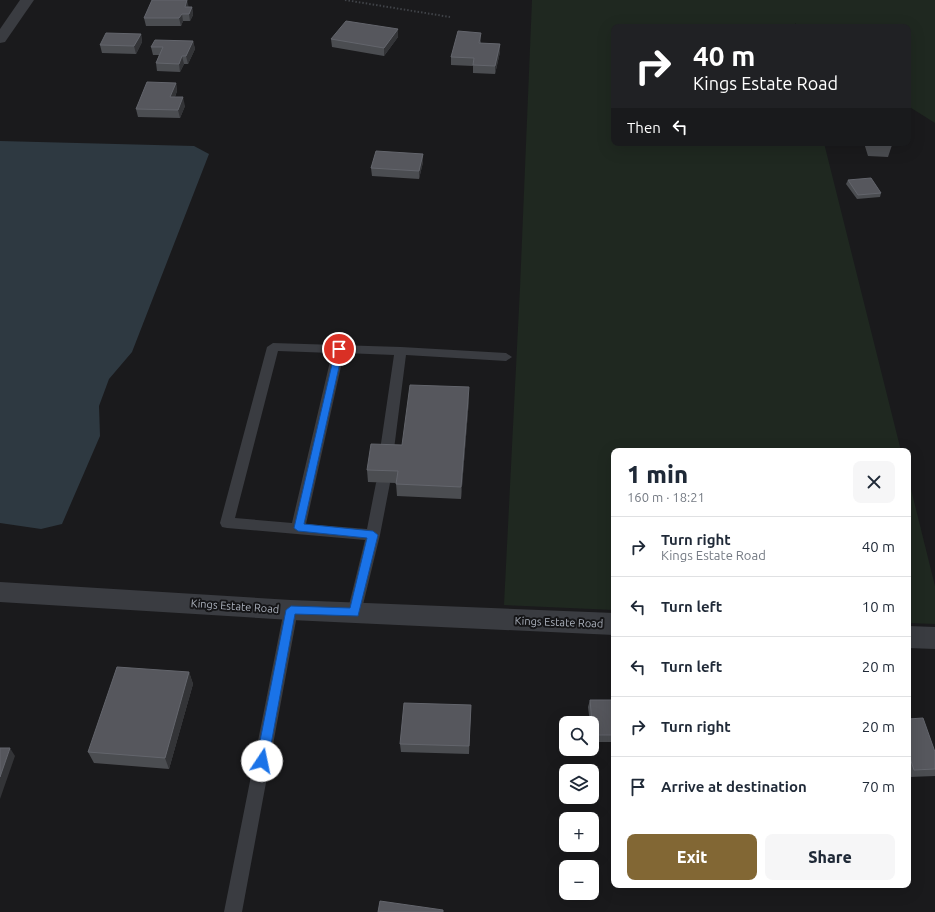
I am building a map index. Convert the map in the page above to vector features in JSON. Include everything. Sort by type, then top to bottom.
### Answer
[{"type":"street","points":[[0,39],[27,0]]},
{"type":"street","name":"Kings Estate Road","points":[[0,592],[291,610],[611,624]]},
{"type":"street","points":[[911,637],[935,638]]},
{"type":"lane","points":[[373,535],[227,523],[273,347],[401,351],[506,357]]},
{"type":"lane","points":[[298,528],[339,349]]},
{"type":"lane","points":[[386,457],[401,351]]},
{"type":"lane","points":[[354,613],[373,535],[382,483]]},
{"type":"lane","points":[[233,912],[291,610]]},
{"type":"path","points":[[345,0],[450,17]]},
{"type":"shaded area","points":[[532,0],[935,0],[935,123],[911,108],[911,24],[611,24],[611,146],[825,146],[900,448],[611,448],[611,610],[504,605],[520,288]]},
{"type":"shaded area","points":[[0,141],[194,146],[209,154],[132,352],[109,379],[99,406],[100,436],[62,524],[41,529],[0,523]]},
{"type":"shaded area","points":[[911,489],[935,586],[935,624],[911,623]]},
{"type":"building","points":[[152,0],[187,0],[185,7],[192,7],[189,14],[182,14],[179,18],[144,18]]},
{"type":"building","points":[[346,21],[398,29],[384,48],[331,39]]},
{"type":"building","points":[[458,31],[481,33],[479,43],[500,44],[495,66],[473,65],[474,58],[451,57]]},
{"type":"building","points":[[106,33],[141,34],[134,46],[100,45]]},
{"type":"building","points":[[155,40],[193,41],[186,56],[182,56],[179,64],[156,63],[163,47],[151,47]]},
{"type":"building","points":[[147,82],[176,83],[170,97],[183,97],[178,110],[136,109]]},
{"type":"building","points":[[376,151],[423,154],[419,171],[371,168]]},
{"type":"building","points":[[871,178],[881,193],[858,195],[848,180]]},
{"type":"building","points":[[410,385],[469,387],[461,487],[396,484],[398,471],[367,470],[371,444],[402,445]]},
{"type":"building","points":[[117,667],[189,672],[165,758],[88,752]]},
{"type":"building","points":[[590,700],[611,700],[611,735],[599,735],[599,716],[591,716]]},
{"type":"building","points":[[404,703],[471,705],[469,746],[400,744]]},
{"type":"building","points":[[923,718],[935,752],[935,769],[914,770],[911,761],[911,719]]},
{"type":"building","points":[[0,748],[10,748],[0,777]]},
{"type":"building","points":[[380,901],[443,910],[443,912],[378,912]]},
{"type":"route","points":[[262,761],[291,610],[354,613],[373,535],[298,528],[339,349]]}]
